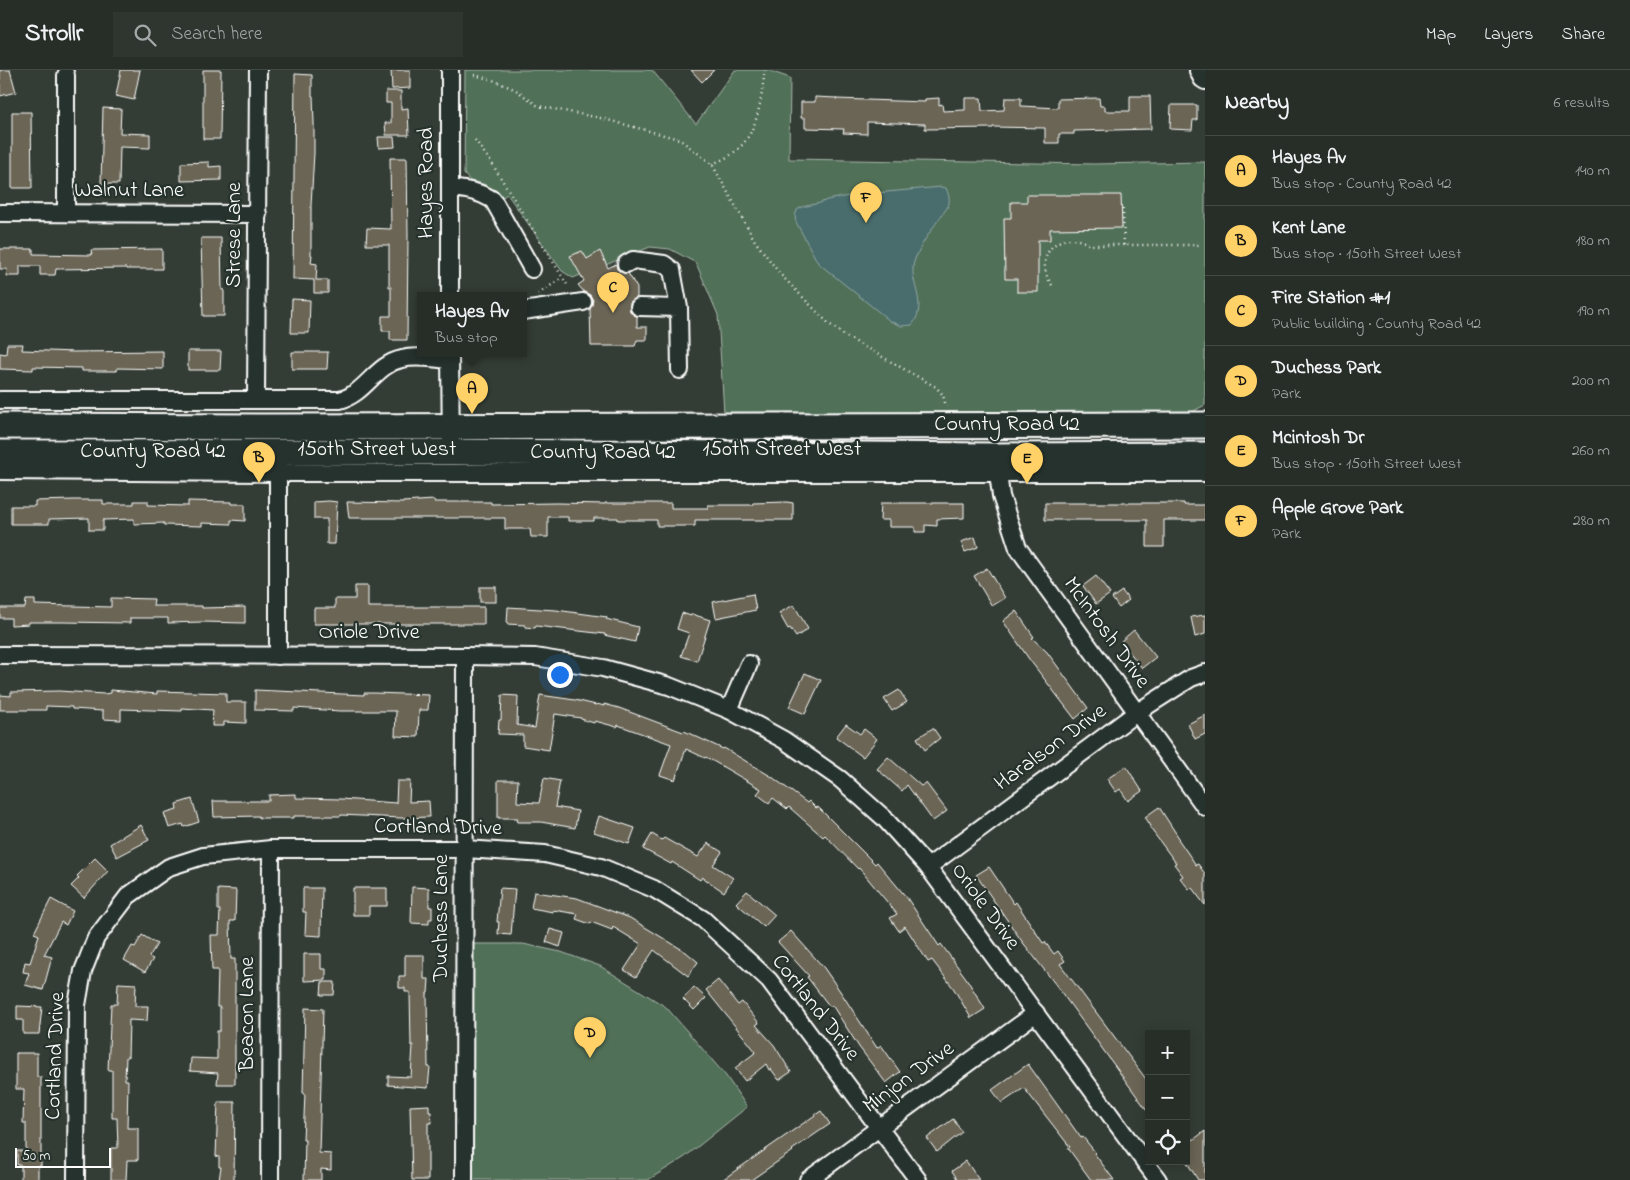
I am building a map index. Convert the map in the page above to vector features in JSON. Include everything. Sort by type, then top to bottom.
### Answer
[{"type":"highway","name":"County Road 42","points":[[0,426],[1205,425]]},
{"type":"highway","name":"County Road 42","points":[[0,452],[278,462],[451,452],[996,456],[1205,455]]},
{"type":"street","name":"Strese Lane","points":[[256,400],[258,70]]},
{"type":"street","name":"Hayes Road","points":[[450,70],[450,292]]},
{"type":"street","points":[[66,76],[66,213]]},
{"type":"street","points":[[450,188],[473,190],[494,200],[532,269]]},
{"type":"street","name":"Walnut Lane","points":[[0,213],[258,214]]},
{"type":"street","points":[[626,264],[633,260],[664,264],[672,270],[679,308],[680,370]]},
{"type":"street","points":[[527,305],[583,302]]},
{"type":"street","points":[[639,307],[679,308]]},
{"type":"street","points":[[0,400],[340,400],[349,398],[389,364],[402,358],[426,357]]},
{"type":"street","points":[[450,357],[451,452]]},
{"type":"street","points":[[278,462],[278,656]]},
{"type":"street","name":"150th Street West","points":[[0,470],[278,462],[1205,473]]},
{"type":"street","name":"McIntosh Drive","points":[[998,472],[1000,496],[1018,548],[1205,807]]},
{"type":"street","name":"Oriole Drive","points":[[0,655],[535,657],[603,668],[669,686],[729,710],[784,740],[840,779],[884,818],[928,867],[1158,1180]]},
{"type":"street","name":"Duchess Lane","points":[[464,1180],[465,656]]},
{"type":"street","points":[[729,710],[750,664]]},
{"type":"street","name":"Haralson Drive","points":[[928,867],[1136,713],[1191,678],[1205,673]]},
{"type":"street","name":"Cortland Drive","points":[[76,1180],[77,1006],[83,971],[96,938],[128,896],[169,867],[203,856],[271,849],[465,849],[545,854],[601,867],[654,889],[703,919],[769,980],[918,1180]]},
{"type":"street","name":"Beacon Lane","points":[[270,1180],[271,849]]},
{"type":"street","name":"Minjon Drive","points":[[808,1180],[1036,1013]]},
{"type":"path","points":[[712,164],[734,153],[750,133],[760,110],[765,70]]},
{"type":"path","points":[[474,75],[493,80],[516,90],[538,106],[600,118],[679,139],[712,164],[755,242],[780,274],[828,324],[845,336],[936,388],[943,394],[946,407]]},
{"type":"path","points":[[474,140],[491,162],[568,286]]},
{"type":"path","points":[[1123,209],[1124,245]]},
{"type":"path","points":[[1052,285],[1048,279],[1045,261],[1047,253],[1052,246],[1066,239],[1079,239],[1090,245],[1202,245]]},
{"type":"path","points":[[527,305],[562,278]]},
{"type":"green space","points":[[465,70],[652,70],[696,124],[735,70],[767,70],[790,78],[789,159],[1094,164],[1205,162],[1205,405],[1190,413],[724,413],[718,315],[696,263],[670,249],[650,247],[573,278],[562,271],[507,194],[500,199],[491,188],[484,184],[470,181],[464,174]]},
{"type":"green space","points":[[470,944],[523,944],[561,952],[600,966],[666,1007],[726,1076],[747,1107],[685,1157],[648,1180],[471,1180]]},
{"type":"water","points":[[946,188],[949,203],[929,233],[915,259],[913,275],[919,308],[912,325],[901,326],[890,321],[818,263],[796,222],[797,210],[827,200],[854,195]]},
{"type":"building","points":[[0,70],[10,70],[16,92],[0,96]]},
{"type":"building","points":[[121,70],[140,70],[134,100],[116,96]]},
{"type":"building","points":[[203,70],[221,70],[220,139],[203,139]]},
{"type":"building","points":[[391,70],[410,70],[410,88],[392,89]]},
{"type":"building","points":[[691,70],[714,70],[702,82]]},
{"type":"building","points":[[295,74],[312,75],[314,153],[311,205],[311,263],[317,264],[316,280],[328,280],[328,293],[314,293],[314,280],[293,279]]},
{"type":"building","points":[[386,91],[401,91],[401,109],[408,108],[409,135],[386,135],[385,123],[391,123],[391,103],[386,103]]},
{"type":"building","points":[[1130,96],[1150,96],[1151,129],[1074,131],[1074,134],[1059,134],[1059,143],[1045,143],[1045,128],[925,129],[925,124],[867,122],[867,134],[843,133],[844,129],[805,128],[805,118],[801,118],[801,102],[815,102],[815,97],[925,102],[925,99],[939,98],[939,105],[942,104],[943,111],[965,110],[965,98],[981,98],[982,111],[1004,110],[1005,98],[1021,98],[1021,106],[1058,108],[1058,99],[1099,98],[1100,106],[1105,106],[1105,111],[1130,111]]},
{"type":"building","points":[[1171,105],[1197,105],[1197,120],[1193,120],[1192,130],[1170,129]]},
{"type":"building","points":[[103,108],[121,109],[120,133],[150,134],[150,148],[120,147],[119,184],[101,184]]},
{"type":"building","points":[[12,112],[31,112],[32,188],[12,188]]},
{"type":"building","points":[[378,137],[394,137],[395,147],[379,148]]},
{"type":"building","points":[[390,158],[407,158],[407,340],[390,340],[390,331],[382,331],[382,316],[391,316],[389,245],[366,245],[367,228],[391,229]]},
{"type":"building","points":[[209,162],[209,167],[221,166],[221,180],[181,181],[181,163]]},
{"type":"building","points":[[1027,195],[1121,195],[1122,228],[1050,229],[1050,240],[1038,240],[1038,292],[1017,292],[1017,279],[1005,279],[1004,218],[1011,218],[1011,202],[1027,202]]},
{"type":"building","points":[[201,238],[221,238],[224,316],[203,316]]},
{"type":"building","points":[[0,249],[33,249],[33,254],[92,255],[91,250],[162,249],[162,269],[56,269],[55,275],[40,275],[40,266],[20,266],[20,276],[6,276],[7,269],[0,269]]},
{"type":"building","points":[[582,251],[587,259],[600,251],[608,268],[616,264],[617,269],[621,272],[628,273],[637,288],[637,298],[630,302],[630,311],[637,316],[637,327],[647,327],[647,340],[637,340],[635,346],[591,346],[590,309],[593,300],[578,285],[584,281],[570,256]]},
{"type":"building","points":[[292,299],[310,300],[309,333],[291,333]]},
{"type":"building","points":[[7,344],[23,344],[22,350],[74,352],[163,351],[163,369],[117,368],[117,371],[82,371],[82,368],[33,367],[33,370],[0,369],[0,353],[6,354]]},
{"type":"building","points":[[188,351],[221,351],[220,370],[188,370]]},
{"type":"building","points":[[292,352],[328,352],[327,369],[292,369]]},
{"type":"building","points":[[103,500],[103,504],[134,504],[134,501],[148,501],[148,505],[188,506],[188,501],[231,502],[231,504],[245,504],[245,521],[231,520],[231,524],[202,523],[202,526],[164,525],[164,523],[134,524],[134,519],[103,520],[103,530],[89,530],[89,518],[49,519],[49,524],[11,524],[11,506],[35,506],[35,501]]},
{"type":"building","points":[[434,500],[434,502],[491,502],[491,504],[671,503],[671,508],[708,508],[708,505],[752,505],[753,503],[787,502],[793,503],[793,520],[695,520],[695,526],[657,526],[657,520],[594,518],[594,521],[568,521],[568,517],[548,517],[548,537],[531,537],[530,529],[505,529],[505,518],[349,518],[347,502],[403,503]]},
{"type":"building","points":[[314,502],[337,502],[335,544],[327,544],[327,519],[314,519]]},
{"type":"building","points":[[881,503],[964,503],[964,518],[937,519],[937,526],[925,525],[925,532],[915,532],[915,527],[889,527],[889,520],[880,520]]},
{"type":"building","points":[[1045,503],[1184,503],[1184,505],[1205,505],[1205,520],[1164,520],[1164,547],[1147,547],[1147,520],[1045,520]]},
{"type":"building","points":[[975,537],[978,547],[965,552],[961,542]]},
{"type":"building","points":[[987,568],[1005,598],[992,606],[974,576]]},
{"type":"building","points":[[1096,576],[1110,594],[1096,604],[1083,586]]},
{"type":"building","points":[[355,586],[368,586],[368,607],[484,607],[484,624],[314,624],[314,608],[335,608],[335,599],[355,599]]},
{"type":"building","points":[[480,587],[496,587],[496,602],[480,602]]},
{"type":"building","points":[[1122,591],[1129,600],[1119,608],[1112,598]]},
{"type":"building","points":[[753,594],[756,610],[716,618],[713,602]]},
{"type":"building","points":[[111,598],[154,599],[153,606],[245,607],[245,623],[168,623],[168,618],[130,618],[130,623],[29,622],[29,624],[11,625],[11,618],[0,618],[0,608],[25,608],[26,600],[35,600],[35,605],[111,607]]},
{"type":"building","points":[[794,605],[808,629],[796,637],[790,628],[788,629],[779,613]]},
{"type":"building","points":[[508,607],[556,610],[607,617],[606,619],[638,627],[635,642],[605,634],[507,624]]},
{"type":"building","points":[[1016,611],[1034,637],[1032,638],[1047,652],[1088,708],[1075,719],[1029,659],[1003,621]]},
{"type":"building","points":[[682,613],[710,620],[697,661],[681,656],[689,633],[677,629]]},
{"type":"building","points":[[1205,615],[1205,634],[1195,637],[1191,617]]},
{"type":"building","points":[[1134,630],[1156,657],[1142,668],[1121,641]]},
{"type":"building","points":[[805,673],[821,680],[805,714],[789,707]]},
{"type":"building","points":[[111,690],[157,694],[157,691],[226,693],[226,702],[246,702],[246,723],[224,722],[224,726],[212,726],[213,710],[182,708],[182,711],[121,709],[121,720],[103,719],[103,711],[72,709],[72,707],[46,706],[46,710],[0,710],[0,695],[11,696],[11,692],[59,691],[104,694],[111,693]]},
{"type":"building","points":[[255,690],[364,695],[364,693],[374,693],[429,695],[428,710],[419,710],[418,737],[395,736],[396,711],[340,711],[294,708],[294,711],[255,710]]},
{"type":"building","points":[[899,690],[907,702],[892,711],[884,699]]},
{"type":"building","points":[[502,695],[518,696],[517,725],[535,728],[540,695],[596,705],[604,706],[604,704],[619,708],[684,731],[724,748],[772,777],[807,803],[809,801],[816,808],[818,807],[875,864],[877,862],[907,898],[939,946],[941,944],[966,978],[985,1009],[971,1018],[954,989],[932,960],[928,962],[905,926],[899,931],[890,918],[897,914],[859,868],[825,835],[823,837],[789,807],[787,809],[773,798],[769,803],[757,794],[761,789],[706,757],[686,749],[675,780],[660,775],[671,744],[618,725],[617,727],[595,721],[594,723],[581,718],[555,714],[549,750],[523,746],[523,735],[498,734],[499,720],[501,720]]},
{"type":"building","points":[[1205,715],[1205,734],[1195,739],[1188,724]]},
{"type":"building","points":[[846,724],[860,734],[864,729],[877,739],[863,757],[836,737]]},
{"type":"building","points":[[933,728],[940,738],[925,750],[917,738]]},
{"type":"building","points":[[888,757],[921,786],[926,783],[947,811],[933,821],[907,785],[902,791],[877,769]]},
{"type":"building","points":[[1126,766],[1142,791],[1128,801],[1120,789],[1116,792],[1107,779]]},
{"type":"building","points":[[544,778],[560,781],[555,807],[578,811],[575,828],[541,822],[517,822],[518,818],[498,818],[498,780],[518,780],[517,802],[539,803]]},
{"type":"building","points":[[397,781],[410,781],[409,802],[429,801],[430,817],[401,818],[341,815],[294,816],[294,818],[259,818],[259,816],[214,817],[213,801],[269,801],[269,795],[296,794],[296,798],[396,803]]},
{"type":"building","points":[[192,799],[199,822],[184,827],[183,824],[169,828],[164,813],[177,809],[176,804]]},
{"type":"building","points":[[1159,807],[1178,839],[1196,865],[1198,864],[1205,874],[1205,905],[1192,888],[1189,889],[1180,878],[1183,876],[1174,864],[1176,863],[1150,828],[1151,826],[1145,817]]},
{"type":"building","points":[[599,816],[635,828],[629,844],[594,832]]},
{"type":"building","points":[[141,825],[149,840],[117,857],[110,844]]},
{"type":"building","points":[[652,834],[662,840],[664,838],[698,857],[708,843],[722,852],[713,865],[733,878],[724,892],[702,877],[700,880],[672,862],[671,864],[643,849]]},
{"type":"building","points":[[95,858],[108,871],[84,898],[71,886],[79,878],[77,876]]},
{"type":"building","points":[[989,867],[1014,904],[1016,902],[1043,943],[1045,942],[1054,954],[1058,951],[1065,961],[1060,964],[1145,1078],[1145,1107],[1021,940],[976,875]]},
{"type":"building","points":[[412,887],[429,888],[429,907],[432,907],[432,919],[429,919],[429,924],[411,923]]},
{"type":"building","points":[[303,888],[322,888],[321,936],[305,935],[306,912],[303,912]]},
{"type":"building","points":[[353,888],[387,888],[387,906],[369,906],[369,915],[353,915]]},
{"type":"building","points":[[500,888],[515,889],[511,935],[498,934],[499,922],[497,922]]},
{"type":"building","points":[[218,889],[236,890],[235,921],[230,921],[231,959],[235,959],[235,1084],[217,1084],[218,1073],[190,1071],[191,1058],[217,1059],[217,1031],[220,1031],[220,1007],[217,1007],[218,970],[212,970],[211,935],[219,935],[220,910],[218,910]]},
{"type":"building","points":[[747,891],[775,915],[764,927],[736,903]]},
{"type":"building","points":[[534,892],[577,898],[630,918],[686,952],[698,962],[688,976],[654,950],[636,977],[624,970],[641,944],[613,927],[612,930],[591,922],[590,924],[576,919],[578,914],[531,908]]},
{"type":"building","points":[[51,899],[73,911],[66,925],[61,922],[44,955],[52,957],[43,990],[25,985],[29,973],[23,972],[25,962],[30,963],[39,935],[34,933]]},
{"type":"building","points":[[550,929],[564,933],[560,947],[546,942]]},
{"type":"building","points":[[791,931],[824,968],[877,1048],[881,1045],[900,1072],[886,1083],[859,1047],[832,1005],[830,1007],[807,977],[809,976],[778,942]]},
{"type":"building","points":[[142,935],[157,944],[149,957],[153,959],[145,972],[124,960],[132,946],[135,947]]},
{"type":"building","points":[[304,954],[321,954],[321,969],[326,969],[326,980],[304,981]]},
{"type":"building","points":[[405,955],[424,955],[424,979],[429,979],[427,993],[428,1067],[430,1067],[428,1088],[388,1085],[388,1076],[411,1077],[413,1045],[411,1045],[410,992],[405,992],[405,988],[399,988],[399,976],[405,976]]},
{"type":"building","points":[[718,980],[738,1005],[742,1002],[759,1023],[756,1025],[774,1045],[791,1072],[779,1080],[766,1064],[745,1081],[735,1068],[756,1052],[706,990]]},
{"type":"building","points":[[322,982],[335,982],[334,995],[321,995]]},
{"type":"building","points":[[118,983],[136,984],[135,1006],[148,1006],[147,1021],[129,1020],[125,1080],[128,1080],[127,1128],[138,1128],[138,1160],[127,1160],[126,1180],[111,1180],[111,1148],[118,1148],[117,1118],[112,1118],[112,1070],[108,1070],[111,1004],[117,1004]]},
{"type":"building","points":[[694,987],[706,998],[694,1010],[683,999]]},
{"type":"building","points":[[17,1006],[42,1007],[39,1034],[23,1034],[23,1020],[17,1020]]},
{"type":"building","points":[[305,1008],[323,1009],[319,1153],[331,1154],[331,1170],[321,1169],[321,1180],[304,1180],[305,1093],[303,1093]]},
{"type":"building","points":[[16,1053],[37,1053],[37,1077],[41,1077],[41,1166],[38,1166],[38,1180],[21,1180],[21,1165],[17,1165],[17,1151],[26,1151],[26,1123],[23,1123],[24,1089],[16,1089]]},
{"type":"building","points":[[1028,1064],[1114,1180],[1091,1180],[1068,1148],[1070,1147],[1024,1088],[1002,1103],[992,1090]]},
{"type":"building","points":[[218,1102],[235,1102],[234,1180],[219,1180],[221,1167],[219,1167],[219,1157],[216,1156]]},
{"type":"building","points":[[429,1105],[432,1123],[428,1123],[428,1180],[412,1180],[410,1106]]},
{"type":"building","points":[[821,1111],[830,1124],[793,1151],[751,1180],[722,1180]]},
{"type":"building","points":[[953,1119],[962,1132],[937,1152],[927,1138]]},
{"type":"building","points":[[1205,1131],[1205,1180],[1198,1180],[1189,1165],[1190,1136],[1193,1140]]},
{"type":"building","points":[[966,1161],[979,1180],[958,1180],[952,1171]]},
{"type":"place","name":"Apple Grove Park","points":[[866,223]]},
{"type":"place","name":"Fire Station #1","points":[[613,313]]},
{"type":"place","name":"Hayes Av","points":[[472,414]]},
{"type":"place","name":"Kent Lane","points":[[259,483]]},
{"type":"place","name":"Mcintosh Dr","points":[[1027,484]]},
{"type":"place","name":"Duchess Park","points":[[590,1058]]}]
